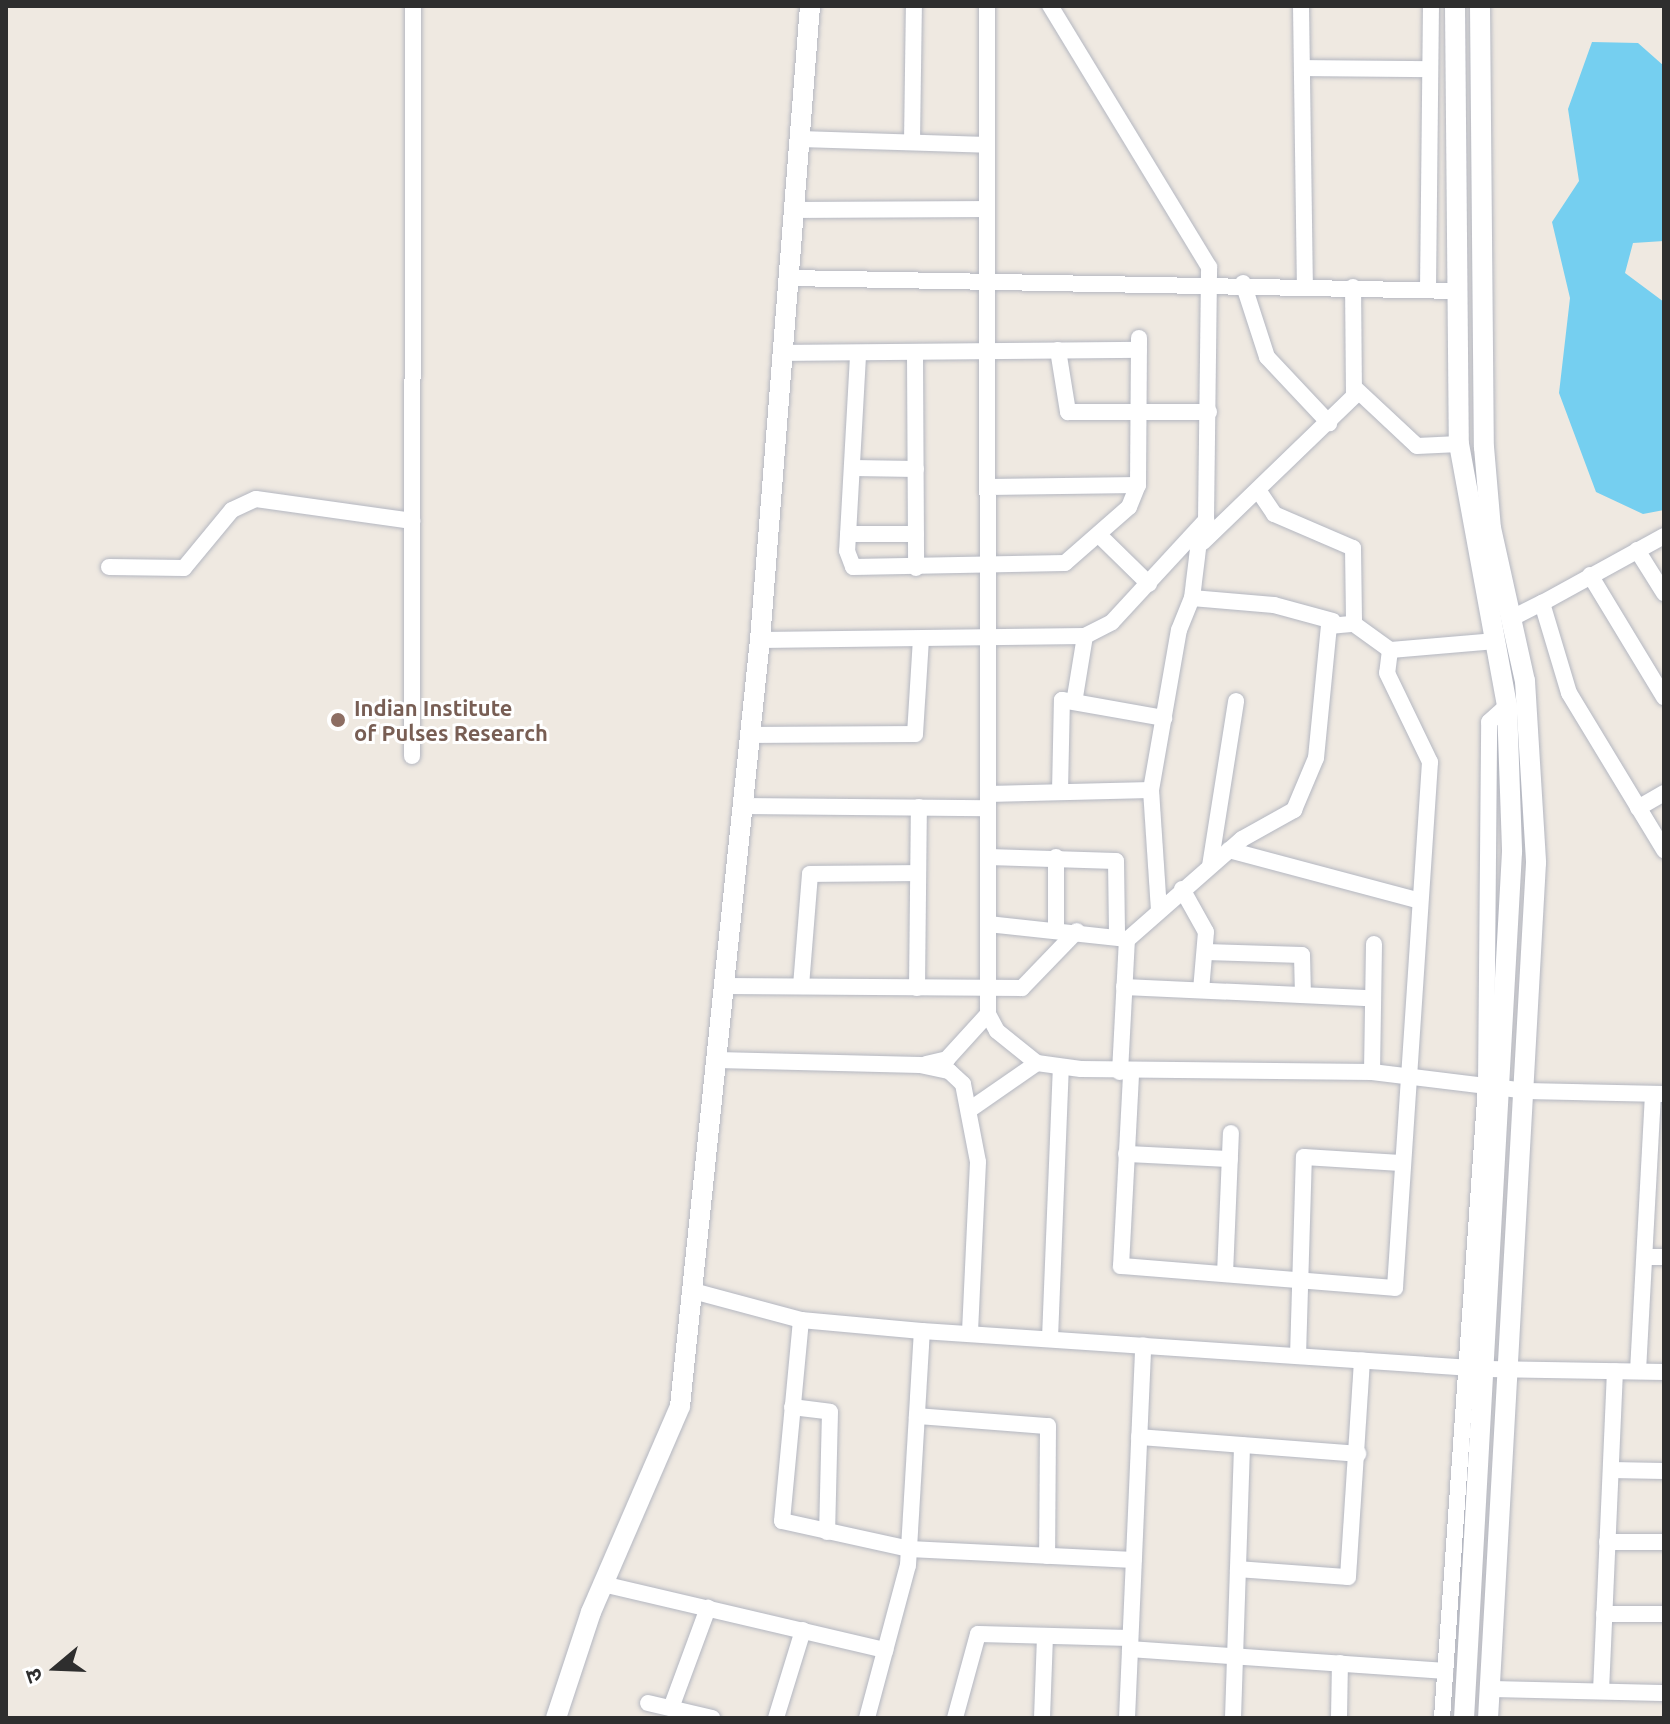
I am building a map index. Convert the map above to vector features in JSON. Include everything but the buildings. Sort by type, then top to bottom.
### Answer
[{"type":"street","points":[[412,756],[413,6]]},
{"type":"street","points":[[556,1718],[603,1584],[680,1406],[760,640],[810,6]]},
{"type":"street","points":[[912,142],[914,6]]},
{"type":"street","points":[[987,6],[988,1014],[1016,1052],[1037,1063],[1061,1067],[1126,1072],[1372,1072],[1526,1091],[1658,1094],[1638,1371]]},
{"type":"street","points":[[1050,6],[1205,259],[1211,281],[1210,507],[1201,538],[1192,598],[1151,790],[1159,909]]},
{"type":"street","points":[[1301,6],[1305,285]]},
{"type":"street","points":[[1428,290],[1431,6]]},
{"type":"street","points":[[1455,6],[1459,444],[1507,706],[1512,852],[1494,1086],[1464,1718]]},
{"type":"street","points":[[1480,6],[1484,432],[1491,528],[1512,618],[1533,762],[1526,1091],[1488,1718]]},
{"type":"street","points":[[1303,68],[1430,69]]},
{"type":"street","points":[[800,139],[987,145]]},
{"type":"street","points":[[795,210],[987,209]]},
{"type":"street","points":[[789,278],[1211,281],[1458,291]]},
{"type":"street","points":[[1243,283],[1267,357],[1329,423]]},
{"type":"street","points":[[760,640],[1085,636],[1112,622],[1149,584],[1258,490],[1329,423],[1356,389],[1353,287]]},
{"type":"street","points":[[783,353],[915,355],[1139,344],[1138,485],[1134,501],[1065,563],[988,570],[853,567],[848,534],[858,356]]},
{"type":"street","points":[[1058,350],[1064,410],[1209,412]]},
{"type":"street","points":[[915,355],[916,568]]},
{"type":"street","points":[[1356,389],[1417,446],[1459,444]]},
{"type":"street","points":[[853,468],[916,469]]},
{"type":"street","points":[[988,487],[1138,485]]},
{"type":"street","points":[[1258,490],[1274,514],[1353,548],[1354,624]]},
{"type":"street","points":[[109,567],[184,568],[232,510],[256,499],[412,521]]},
{"type":"street","points":[[848,534],[916,534]]},
{"type":"street","points":[[1099,535],[1149,584]]},
{"type":"street","points":[[1512,618],[1664,536]]},
{"type":"street","points":[[1637,550],[1664,593]]},
{"type":"street","points":[[1590,575],[1664,697]]},
{"type":"street","points":[[1192,598],[1274,605],[1354,624],[1390,650],[1494,641]]},
{"type":"street","points":[[1542,603],[1564,684],[1664,850]]},
{"type":"street","points":[[988,924],[1056,927],[1122,938],[1229,850],[1299,801],[1316,758],[1313,732],[1333,621]]},
{"type":"street","points":[[1075,697],[1085,636]]},
{"type":"street","points":[[750,735],[915,734],[921,639]]},
{"type":"street","points":[[988,857],[1116,861],[1126,1072],[1121,1266],[1395,1288],[1417,900],[1430,762],[1427,742],[1387,673],[1390,650]]},
{"type":"street","points":[[1060,792],[1061,706],[1075,697],[1164,718]]},
{"type":"street","points":[[1210,866],[1236,701]]},
{"type":"street","points":[[742,806],[919,807],[1060,792],[1151,790]]},
{"type":"street","points":[[1638,808],[1664,793]]},
{"type":"street","points":[[917,988],[919,807]]},
{"type":"street","points":[[1229,850],[1417,900]]},
{"type":"street","points":[[1056,857],[1056,927]]},
{"type":"street","points":[[801,986],[810,874],[918,873]]},
{"type":"street","points":[[1182,889],[1203,922],[1206,952],[1201,990]]},
{"type":"street","points":[[724,986],[917,988],[988,993],[1034,981],[1077,931]]},
{"type":"street","points":[[1372,1072],[1370,998],[1374,944]]},
{"type":"street","points":[[1206,952],[1302,955],[1303,995]]},
{"type":"street","points":[[1124,987],[1370,998]]},
{"type":"street","points":[[920,1065],[947,1059],[988,1014]]},
{"type":"street","points":[[717,1060],[920,1065],[949,1071],[972,1108],[978,1162],[970,1332]]},
{"type":"street","points":[[972,1108],[1037,1063]]},
{"type":"street","points":[[1050,1338],[1061,1067]]},
{"type":"street","points":[[1225,1274],[1231,1133]]},
{"type":"street","points":[[1126,1154],[1230,1159]]},
{"type":"street","points":[[1298,1356],[1304,1157],[1401,1163]]},
{"type":"street","points":[[1645,1257],[1664,1257]]},
{"type":"street","points":[[693,1291],[801,1320],[922,1331],[1511,1370],[1664,1372]]},
{"type":"street","points":[[801,1320],[779,1512],[792,1527],[909,1549],[1134,1560]]},
{"type":"street","points":[[867,1718],[909,1549],[922,1331]]},
{"type":"street","points":[[1127,1718],[1143,1345]]},
{"type":"street","points":[[1238,1569],[1348,1577],[1362,1360]]},
{"type":"street","points":[[1442,1718],[1479,1368]]},
{"type":"street","points":[[1601,1691],[1615,1371]]},
{"type":"street","points":[[792,1407],[830,1412],[827,1532]]},
{"type":"street","points":[[917,1416],[1048,1426],[1047,1556]]},
{"type":"street","points":[[1139,1437],[1358,1454]]},
{"type":"street","points":[[1233,1718],[1242,1445]]},
{"type":"street","points":[[1611,1470],[1664,1471]]},
{"type":"street","points":[[1607,1542],[1664,1542]]},
{"type":"street","points":[[603,1584],[885,1650]]},
{"type":"street","points":[[671,1708],[708,1608]]},
{"type":"street","points":[[1604,1614],[1664,1614]]},
{"type":"street","points":[[776,1718],[803,1630]]},
{"type":"street","points":[[955,1718],[978,1634],[1445,1671]]},
{"type":"street","points":[[1042,1718],[1045,1637]]},
{"type":"street","points":[[1339,1718],[1340,1663]]},
{"type":"street","points":[[1490,1689],[1664,1693]]},
{"type":"street","points":[[648,1703],[712,1718]]},
{"type":"water","points":[[1592,42],[1638,43],[1664,66],[1664,241],[1633,243],[1625,273],[1664,302],[1664,510],[1643,514],[1596,492],[1559,393],[1570,298],[1552,222],[1579,181],[1568,109]]},
{"type":"place","name":"Indian Institute of Pulses Research","points":[[338,720]]}]
